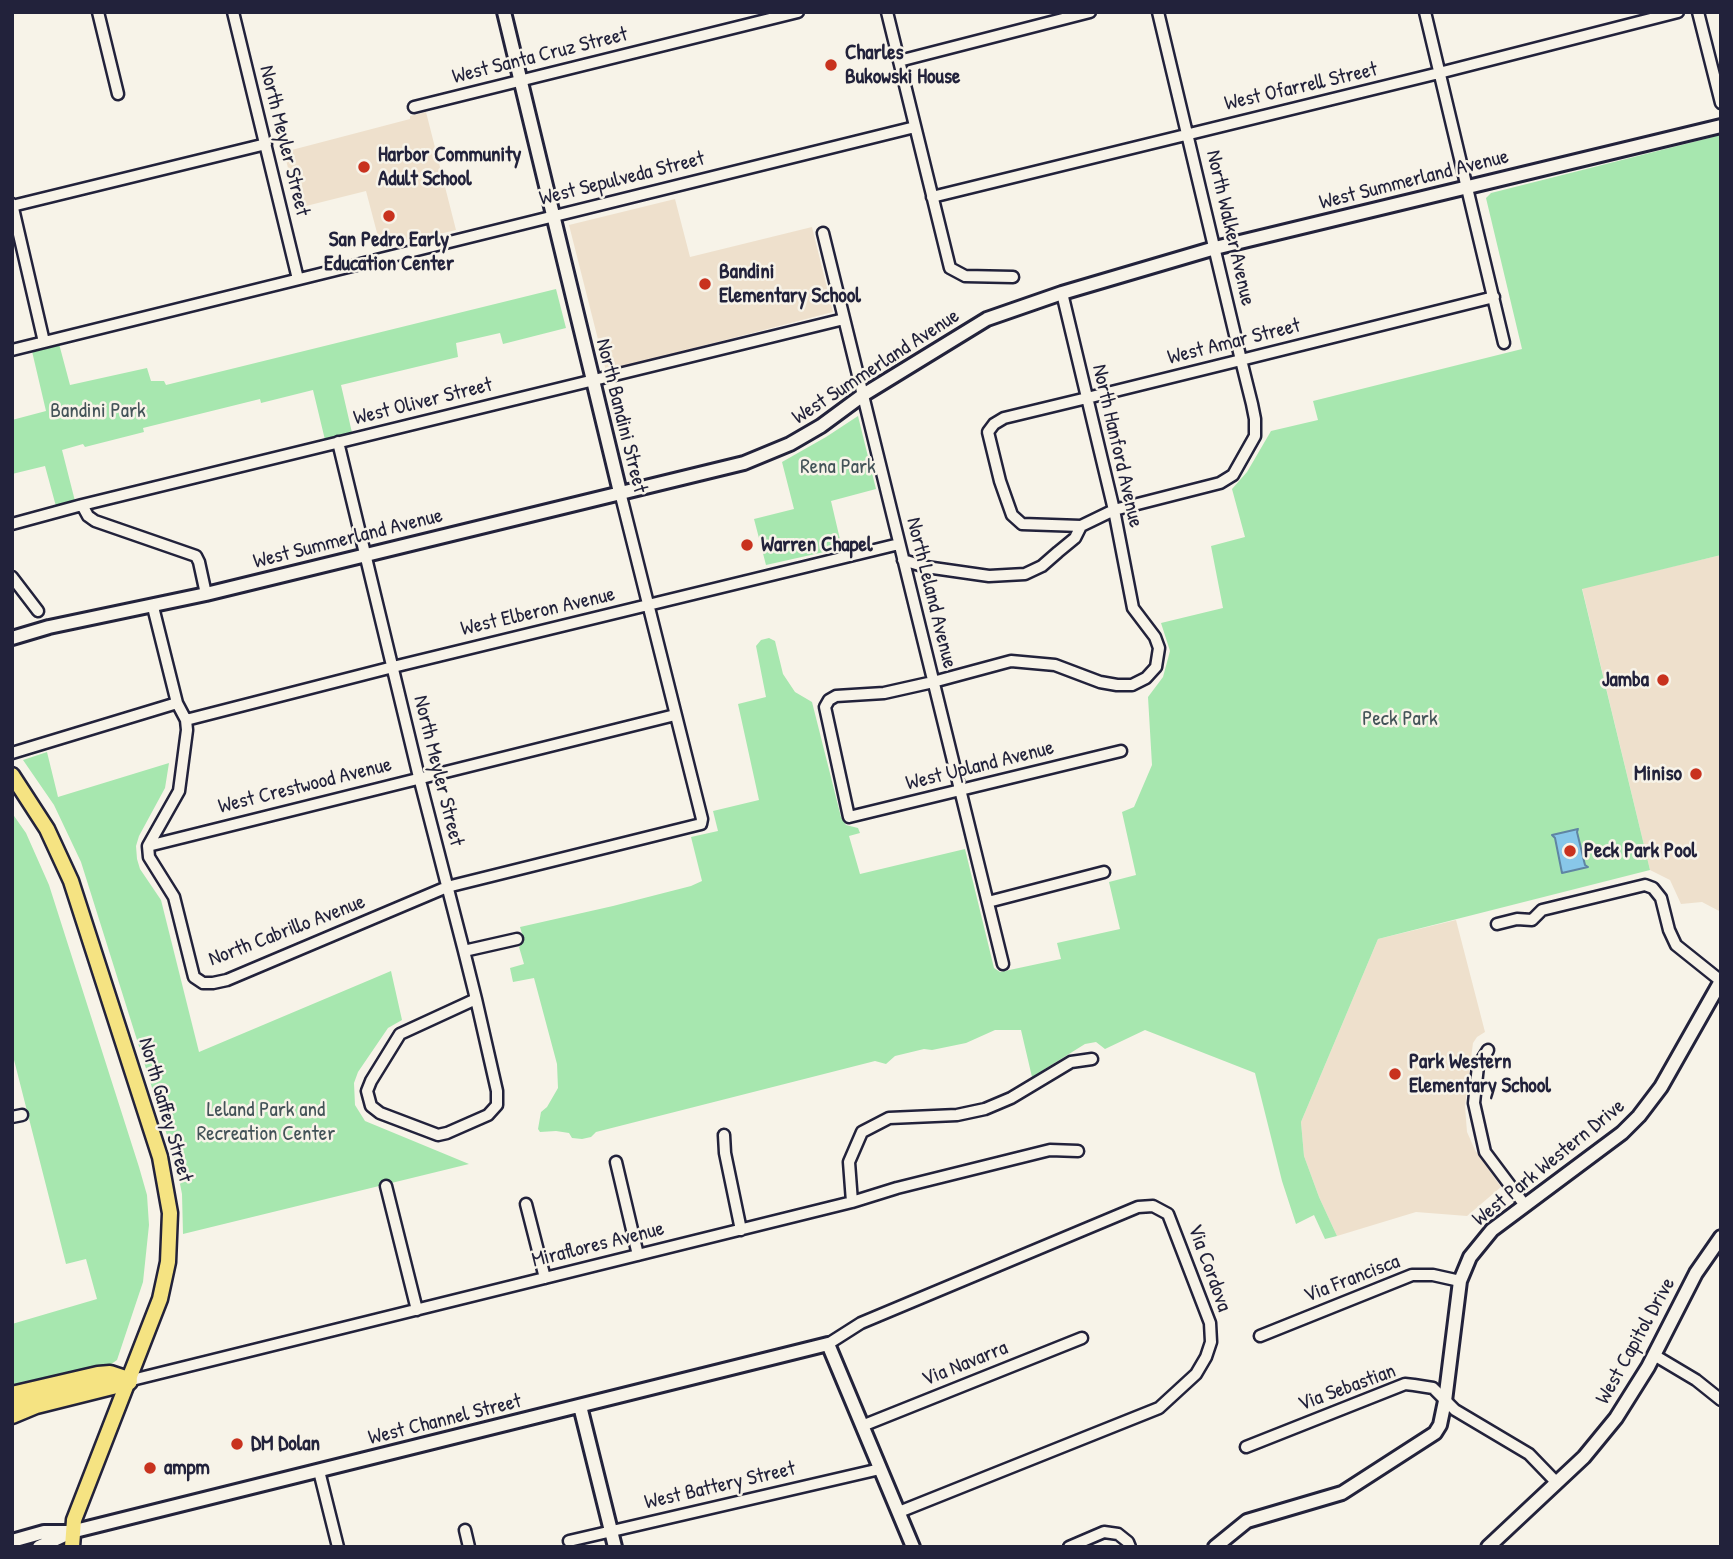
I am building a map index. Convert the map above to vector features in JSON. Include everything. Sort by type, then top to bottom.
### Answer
[{"type":"highway","points":[[12,1396],[98,1376],[110,1375],[128,1381]]},
{"type":"highway","points":[[12,1414],[36,1404],[128,1381]]},
{"type":"main road","name":"North Gaffey Street","points":[[12,775],[47,829],[68,873],[157,1149],[167,1185],[171,1223],[167,1272],[156,1308],[91,1471],[74,1520],[72,1539]]},
{"type":"street","points":[[98,12],[118,94]]},
{"type":"street","name":"North Meyler Street","points":[[233,12],[298,279]]},
{"type":"street","name":"North Bandini Street","points":[[447,887],[697,827],[702,819],[552,216],[505,12]]},
{"type":"street","name":"West Santa Cruz Street","points":[[414,107],[798,12]]},
{"type":"street","points":[[887,12],[950,268],[965,276],[1013,277]]},
{"type":"street","points":[[899,61],[1090,12]]},
{"type":"street","name":"North Walker Avenue","points":[[1114,510],[1220,483],[1233,475],[1255,436],[1255,419],[1158,12]]},
{"type":"street","points":[[1425,12],[1504,343]]},
{"type":"street","name":"West Ofarrell Street","points":[[932,197],[1678,12]]},
{"type":"street","points":[[1698,12],[1721,103]]},
{"type":"street","name":"West Summerland Avenue","points":[[12,638],[49,627],[153,607],[620,492],[716,471],[767,455],[821,426],[863,395],[987,319],[1062,293],[1214,248],[1721,126]]},
{"type":"street","name":"West Sepulveda Street","points":[[12,350],[915,127]]},
{"type":"street","points":[[44,342],[12,205],[266,144]]},
{"type":"street","name":"North Leland Avenue","points":[[822,233],[1003,964]]},
{"type":"street","name":"North Hanford Avenue","points":[[933,682],[1011,660],[1055,666],[1100,682],[1132,685],[1146,678],[1156,667],[1158,648],[1155,637],[1133,608],[1114,510],[1062,293]]},
{"type":"street","name":"West Amar Street","points":[[1081,526],[1022,524],[1013,515],[989,432],[993,424],[1004,418],[1494,297]]},
{"type":"street","name":"West Oliver Street","points":[[12,524],[844,318]]},
{"type":"street","name":"North Meyler Street","points":[[338,442],[464,951],[497,1091],[498,1101],[495,1109],[488,1115],[438,1135],[380,1113],[371,1106],[367,1091],[378,1069],[404,1031],[475,999]]},
{"type":"street","points":[[82,505],[88,516],[95,521],[196,556],[206,594]]},
{"type":"street","points":[[903,560],[926,567],[989,576],[1025,574],[1042,566],[1075,538],[1081,526],[1114,510]]},
{"type":"street","name":"West Elberon Avenue","points":[[186,720],[899,544]]},
{"type":"street","points":[[12,578],[38,611]]},
{"type":"street","points":[[148,846],[179,791],[187,730],[186,720],[177,703],[153,607]]},
{"type":"street","name":"West Upland Avenue","points":[[933,682],[884,693],[836,696],[825,706],[849,817],[1121,751]]},
{"type":"street","points":[[12,752],[177,703]]},
{"type":"street","name":"West Crestwood Avenue","points":[[148,846],[675,715]]},
{"type":"street","name":"North Cabrillo Avenue","points":[[148,846],[149,857],[174,897],[194,977],[203,983],[227,980],[447,887]]},
{"type":"street","points":[[988,902],[1104,872]]},
{"type":"street","points":[[1497,924],[1517,919],[1532,920],[1542,910],[1645,885],[1653,888],[1661,898],[1669,930],[1676,945],[1721,981]]},
{"type":"street","points":[[464,951],[517,939]]},
{"type":"street","name":"West Park Western Drive","points":[[1215,1547],[1247,1521],[1342,1493],[1435,1433],[1440,1425],[1445,1401],[1460,1281],[1470,1257],[1492,1230],[1605,1146],[1639,1116],[1661,1087],[1721,981]]},
{"type":"street","points":[[1488,1050],[1478,1066],[1474,1104],[1485,1152],[1524,1204]]},
{"type":"street","points":[[852,1202],[849,1161],[862,1132],[889,1118],[957,1115],[985,1109],[1011,1098],[1071,1062],[1092,1059]]},
{"type":"street","points":[[724,1135],[724,1153],[741,1230]]},
{"type":"street","name":"Miraflores Avenue","points":[[128,1381],[741,1230],[1050,1150],[1078,1151]]},
{"type":"street","points":[[616,1162],[638,1255]]},
{"type":"street","points":[[386,1186],[417,1310]]},
{"type":"street","points":[[526,1204],[545,1278]]},
{"type":"street","name":"Via Cordova","points":[[828,1344],[861,1324],[1138,1207],[1153,1206],[1168,1214],[1210,1322],[1211,1342],[1196,1374],[1159,1408],[899,1512]]},
{"type":"street","name":"West Capitol Drive","points":[[1488,1547],[1590,1451],[1616,1419],[1654,1355],[1696,1273],[1721,1237]]},
{"type":"street","name":"Via Francisca","points":[[1260,1336],[1412,1275],[1433,1275],[1460,1281]]},
{"type":"street","name":"Via Navarra","points":[[862,1426],[1082,1338]]},
{"type":"street","points":[[828,1344],[913,1547]]},
{"type":"street","name":"West Channel Street","points":[[39,1547],[319,1471],[828,1344]]},
{"type":"street","points":[[1654,1355],[1696,1380],[1721,1400]]},
{"type":"street","name":"Via Sebastian","points":[[1246,1447],[1405,1384],[1433,1388],[1455,1410],[1528,1454],[1557,1483]]},
{"type":"street","points":[[580,1406],[615,1547]]},
{"type":"street","name":"West Battery Street","points":[[569,1541],[880,1469]]},
{"type":"street","points":[[319,1471],[338,1547]]},
{"type":"street","points":[[465,1530],[469,1547]]},
{"type":"street","name":"West Channel Street","points":[[12,1541],[44,1532],[72,1539]]},
{"type":"street","points":[[1069,1547],[1104,1532],[1118,1534],[1128,1542],[1129,1547]]},
{"type":"shaded area","name":"Harbor Community Adult School","points":[[426,112],[456,230],[381,248],[366,191],[298,208],[284,152],[410,119],[410,116]]},
{"type":"shaded area","name":"Bandini Elementary School","points":[[675,199],[690,257],[812,227],[833,312],[606,371],[569,225]]},
{"type":"shaded area","points":[[1721,555],[1721,912],[1702,902],[1681,904],[1670,880],[1650,870],[1582,588]]},
{"type":"shaded area","name":"Park Western Elementary School","points":[[1456,920],[1485,1032],[1473,1043],[1465,1106],[1467,1132],[1475,1150],[1501,1187],[1467,1216],[1416,1212],[1337,1236],[1304,1156],[1301,1122],[1378,939]]},
{"type":"green space","name":"Peck Park","points":[[1721,135],[1721,555],[1582,589],[1650,870],[1378,939],[1301,1122],[1304,1156],[1337,1236],[1325,1239],[1314,1215],[1296,1224],[1282,1181],[1255,1073],[1145,1030],[1105,1049],[1096,1042],[1085,1044],[1032,1077],[1021,1030],[995,1030],[966,1043],[895,1056],[886,1064],[875,1061],[596,1132],[591,1137],[582,1139],[572,1138],[569,1133],[540,1132],[538,1129],[541,1112],[558,1088],[557,1064],[534,978],[513,982],[510,968],[524,964],[519,947],[524,940],[520,927],[613,906],[702,881],[691,837],[718,831],[713,811],[759,800],[738,704],[766,697],[756,646],[761,640],[769,638],[775,641],[783,674],[795,692],[812,702],[841,817],[846,825],[858,828],[860,833],[849,836],[860,874],[965,849],[994,968],[1000,972],[1061,959],[1057,943],[1120,929],[1109,882],[1136,875],[1122,812],[1134,807],[1152,765],[1148,697],[1163,677],[1170,651],[1161,623],[1223,608],[1211,546],[1245,537],[1232,489],[1247,472],[1271,431],[1318,420],[1313,401],[1522,349],[1486,198],[1491,193]]},
{"type":"green space","name":"Bandini Park","points":[[556,289],[566,328],[503,344],[500,333],[456,343],[458,357],[341,385],[353,437],[326,444],[313,390],[261,403],[260,399],[143,428],[144,432],[62,450],[76,505],[57,510],[45,466],[12,474],[12,420],[46,411],[31,347],[58,340],[70,385],[147,368],[151,381],[164,381],[166,385]]},
{"type":"green space","name":"Rena Park","points":[[858,416],[876,489],[831,501],[842,548],[766,565],[754,519],[794,509],[782,462]]},
{"type":"green space","name":"Leland Park and Recreation Center","points":[[47,752],[58,797],[169,763],[165,788],[139,836],[136,846],[137,859],[140,869],[161,900],[199,1052],[391,971],[402,1020],[388,1028],[358,1072],[354,1083],[355,1105],[365,1121],[469,1164],[183,1234],[182,1194],[176,1164],[81,862],[54,805],[23,760]]},
{"type":"green space","name":"Leland Park and Recreation Center","points":[[12,813],[26,833],[49,885],[139,1167],[147,1195],[149,1225],[143,1282],[117,1360],[107,1367],[93,1367],[12,1389],[12,1324],[97,1299],[86,1259],[66,1264],[12,1052]]},
{"type":"water","name":"Peck Park Pool","points":[[1578,829],[1585,865],[1588,867],[1562,873],[1555,838],[1552,835]]},
{"type":"place","name":"Charles Bukowski House","points":[[831,65]]},
{"type":"place","name":"Harbor Community Adult School","points":[[364,167]]},
{"type":"place","name":"San Pedro Early Education Center","points":[[389,216]]},
{"type":"place","name":"Bandini Elementary School","points":[[705,284]]},
{"type":"place","name":"Warren Chapel","points":[[747,545]]},
{"type":"place","name":"Jamba","points":[[1663,680]]},
{"type":"place","name":"Miniso","points":[[1696,774]]},
{"type":"place","name":"Peck Park Pool","points":[[1570,851]]},
{"type":"place","name":"Park Western Elementary School","points":[[1395,1074]]},
{"type":"place","name":"DM Dolan","points":[[237,1444]]},
{"type":"place","name":"ampm","points":[[150,1468]]}]
